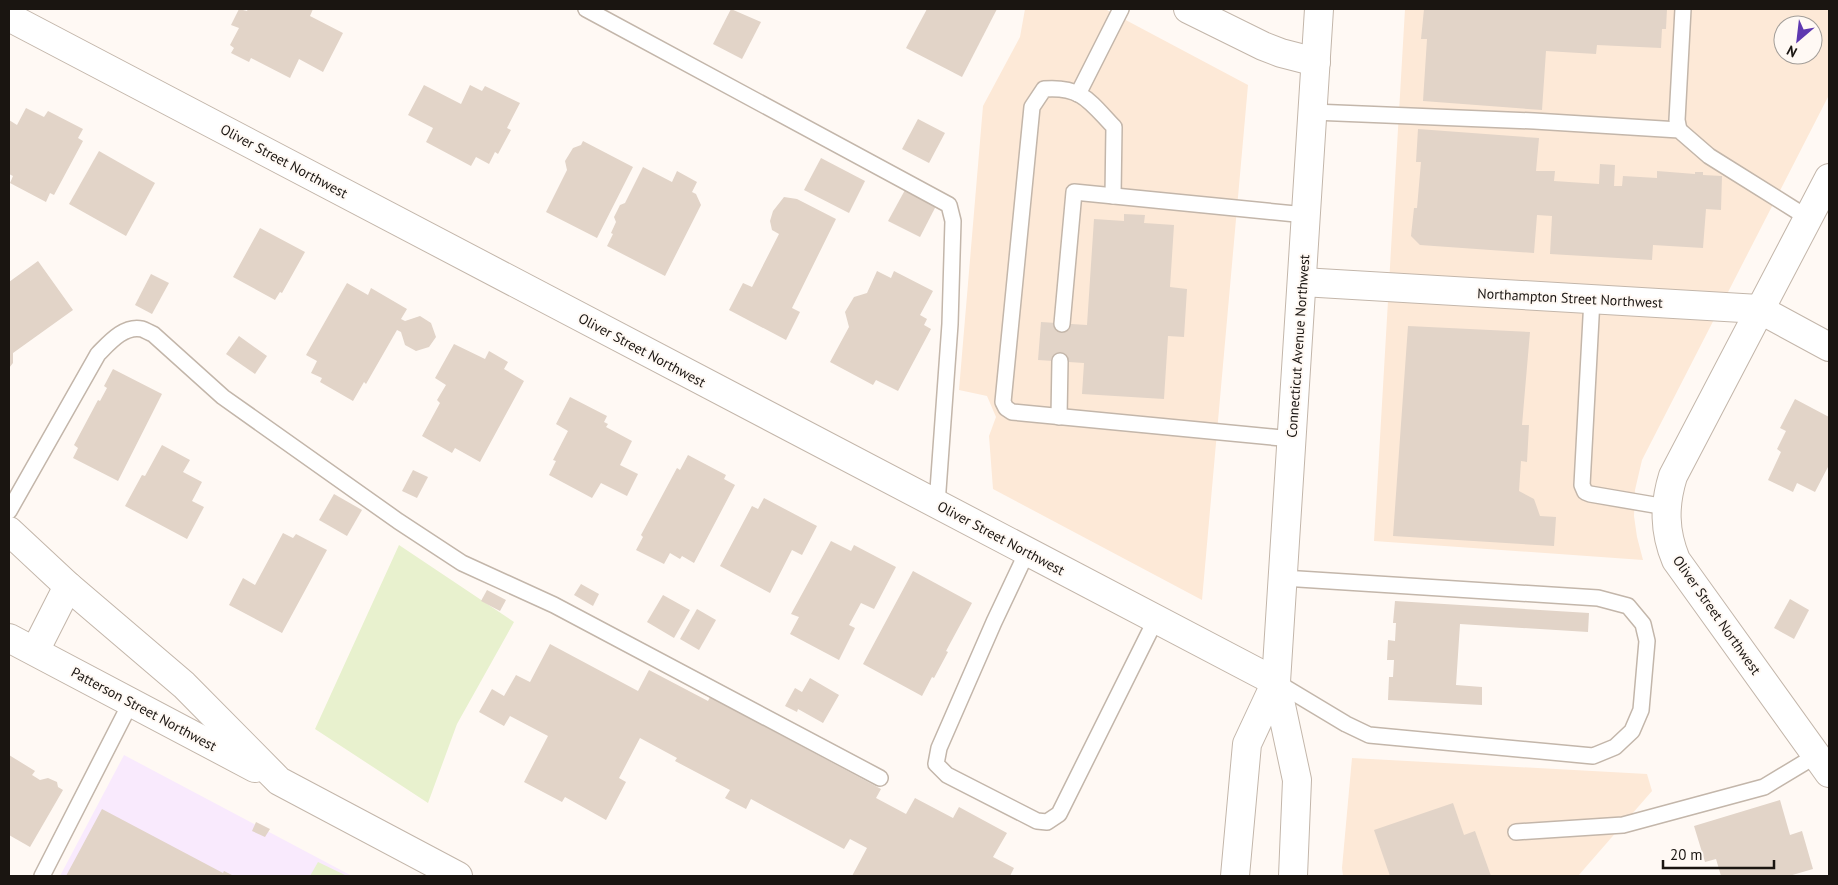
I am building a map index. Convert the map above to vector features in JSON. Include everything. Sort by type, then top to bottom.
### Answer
[{"type":"street","points":[[1188,9],[1263,46],[1316,62]]},
{"type":"street","name":"Connecticut Avenue Northwest","points":[[1293,876],[1297,780],[1276,682],[1320,9]]},
{"type":"street","name":"Oliver Street Northwest","points":[[9,17],[1276,682]]},
{"type":"street","name":"Oliver Street Northwest","points":[[1823,764],[1676,560],[1667,530],[1666,507],[1673,476],[1829,178]]},
{"type":"street","name":"Northampton Street Northwest","points":[[1302,282],[1759,309],[1829,347]]},
{"type":"street","points":[[9,531],[68,586],[184,685],[279,781]]},
{"type":"street","points":[[35,651],[68,586]]},
{"type":"street","name":"Patterson Street Northwest","points":[[9,638],[458,876]]},
{"type":"street","name":"Connecticut Avenue Northwest","points":[[1235,876],[1247,744],[1276,682]]},
{"type":"lane","points":[[586,9],[949,205],[953,221],[950,324],[937,504]]},
{"type":"lane","points":[[1078,94],[1121,9]]},
{"type":"lane","points":[[1679,130],[1677,120],[1683,9]]},
{"type":"lane","points":[[1113,196],[1114,127],[1084,97],[1062,88],[1044,89],[1032,107],[1004,402],[1006,408],[1012,412],[1292,439]]},
{"type":"lane","points":[[1313,112],[1534,121],[1679,130],[1709,156],[1808,218]]},
{"type":"lane","points":[[1062,324],[1074,192],[1306,215]]},
{"type":"lane","points":[[1592,299],[1582,485],[1585,492],[1590,494],[1666,507]]},
{"type":"lane","points":[[9,511],[98,354],[112,340],[128,330],[142,329],[153,334],[223,397],[398,521],[462,563],[554,605],[880,778]]},
{"type":"lane","points":[[1059,417],[1060,362]]},
{"type":"lane","points":[[1028,552],[994,622],[939,748],[936,764],[947,775],[1036,821],[1047,822],[1059,814],[1156,619]]},
{"type":"lane","points":[[1276,682],[1369,736],[1593,756],[1616,747],[1632,731],[1641,710],[1647,641],[1643,624],[1628,606],[1598,598],[1283,578]]},
{"type":"lane","points":[[42,876],[131,702]]},
{"type":"lane","points":[[1516,832],[1623,825],[1764,787],[1823,764]]},
{"type":"shaded area","points":[[1025,9],[1105,9],[1248,85],[1202,600],[993,489],[989,436],[996,417],[987,396],[959,390],[983,106],[1020,37]]},
{"type":"shaded area","points":[[1405,9],[1829,9],[1829,95],[1642,460],[1635,490],[1634,516],[1643,560],[1374,541]]},
{"type":"shaded area","points":[[124,755],[352,876],[60,876]]},
{"type":"shaded area","points":[[1352,758],[1647,774],[1652,791],[1578,876],[1343,876],[1342,868]]},
{"type":"green space","points":[[399,545],[514,622],[457,724],[428,803],[315,729]]},
{"type":"green space","points":[[318,862],[347,876],[310,876]]},
{"type":"building","points":[[239,9],[247,11],[248,9],[313,9],[310,16],[343,33],[323,72],[299,59],[290,78],[251,58],[249,62],[231,53],[234,48],[230,45],[239,28],[231,25]]},
{"type":"building","points":[[731,9],[761,22],[742,59],[713,44]]},
{"type":"building","points":[[927,9],[997,9],[962,77],[906,48]]},
{"type":"building","points":[[1424,9],[1667,9],[1666,29],[1662,29],[1661,48],[1597,45],[1596,54],[1546,51],[1542,110],[1423,101],[1427,39],[1421,39]]},
{"type":"building","points":[[424,85],[461,104],[470,85],[482,91],[485,86],[520,103],[507,128],[511,130],[498,154],[495,152],[489,164],[476,157],[471,166],[426,142],[433,128],[408,115]]},
{"type":"building","points":[[26,108],[44,117],[48,111],[83,129],[78,138],[83,141],[54,195],[50,193],[46,202],[10,183],[13,176],[9,174],[9,120],[17,125]]},
{"type":"building","points":[[918,119],[945,133],[929,163],[902,149]]},
{"type":"building","points":[[1418,129],[1539,138],[1536,171],[1555,171],[1554,181],[1599,184],[1600,164],[1615,165],[1614,186],[1622,186],[1623,176],[1657,178],[1657,171],[1695,174],[1695,172],[1703,172],[1703,175],[1722,176],[1721,210],[1706,209],[1703,248],[1653,245],[1652,260],[1550,254],[1552,216],[1537,215],[1534,253],[1420,245],[1411,236],[1414,208],[1417,208],[1421,162],[1416,162]]},
{"type":"building","points":[[583,141],[633,167],[597,238],[546,212],[567,170],[565,161],[573,148],[581,145]]},
{"type":"building","points":[[99,151],[155,183],[126,236],[69,204]]},
{"type":"building","points":[[821,158],[865,181],[849,213],[804,190]]},
{"type":"building","points":[[643,167],[672,182],[677,171],[697,182],[692,192],[696,194],[701,205],[665,276],[607,246],[616,222],[614,217],[620,205],[625,203]]},
{"type":"building","points":[[905,190],[936,206],[920,237],[888,221]]},
{"type":"building","points":[[784,197],[797,199],[836,219],[792,308],[800,312],[786,340],[729,310],[743,283],[752,287],[779,234],[772,230],[770,221],[773,211]]},
{"type":"building","points":[[1124,214],[1145,215],[1144,223],[1174,225],[1170,287],[1187,289],[1184,337],[1168,336],[1164,399],[1082,394],[1084,363],[1038,360],[1041,322],[1087,325],[1094,219],[1124,221]]},
{"type":"building","points":[[260,228],[305,252],[282,293],[280,292],[275,300],[233,277]]},
{"type":"building","points":[[38,261],[73,310],[13,353],[13,363],[9,368],[9,282]]},
{"type":"building","points":[[877,271],[891,278],[894,271],[933,291],[920,315],[927,319],[924,325],[931,329],[898,391],[876,380],[873,385],[830,362],[849,327],[845,312],[854,297],[867,293]]},
{"type":"building","points":[[151,274],[169,283],[152,314],[135,305]]},
{"type":"building","points":[[347,283],[368,295],[371,288],[407,309],[401,319],[405,321],[420,316],[431,323],[436,337],[429,347],[416,351],[405,345],[401,332],[397,330],[366,384],[364,382],[353,401],[320,382],[322,378],[311,373],[317,361],[306,355]]},
{"type":"building","points":[[1408,326],[1530,332],[1522,425],[1529,425],[1527,462],[1521,461],[1519,491],[1534,499],[1540,516],[1556,517],[1554,546],[1393,536]]},
{"type":"building","points":[[239,336],[267,356],[255,374],[226,354]]},
{"type":"building","points":[[454,344],[485,359],[489,351],[508,362],[504,369],[524,381],[480,462],[455,448],[452,453],[422,436],[440,403],[437,400],[446,385],[435,378]]},
{"type":"building","points":[[113,369],[162,394],[118,481],[73,458],[78,448],[74,445],[98,400],[100,401],[107,388],[104,386]]},
{"type":"building","points":[[570,397],[607,416],[604,422],[608,424],[606,427],[632,441],[620,465],[638,474],[627,496],[601,483],[592,498],[549,475],[556,461],[553,460],[568,431],[556,424]]},
{"type":"building","points":[[1795,399],[1829,417],[1829,465],[1815,492],[1797,483],[1793,492],[1768,480],[1781,452],[1777,449],[1786,431],[1780,428]]},
{"type":"building","points":[[162,445],[190,460],[183,472],[202,482],[192,501],[204,507],[187,539],[125,506],[142,475],[145,476]]},
{"type":"building","points":[[688,455],[726,475],[724,479],[735,485],[694,563],[682,556],[680,559],[670,553],[664,564],[636,550],[643,537],[641,535],[677,468],[680,470]]},
{"type":"building","points":[[413,470],[428,477],[417,498],[402,491]]},
{"type":"building","points":[[334,494],[362,510],[347,536],[319,520]]},
{"type":"building","points":[[764,498],[817,526],[802,555],[792,550],[770,593],[720,566],[752,506],[758,509]]},
{"type":"building","points":[[283,533],[293,538],[296,534],[327,550],[282,633],[229,605],[243,578],[255,585]]},
{"type":"building","points":[[831,541],[851,551],[854,545],[896,567],[874,609],[861,603],[849,625],[855,628],[839,660],[790,634],[799,617],[791,614]]},
{"type":"building","points":[[913,571],[972,603],[946,651],[948,652],[922,696],[863,664]]},
{"type":"building","points":[[581,584],[599,594],[593,606],[574,595]]},
{"type":"building","points":[[487,590],[506,600],[500,611],[481,601]]},
{"type":"building","points":[[663,595],[690,610],[674,638],[647,622]]},
{"type":"building","points":[[1790,599],[1809,610],[1794,639],[1774,628]]},
{"type":"building","points":[[1395,601],[1589,613],[1588,632],[1460,624],[1456,685],[1482,687],[1482,705],[1388,700],[1389,677],[1393,677],[1394,660],[1387,660],[1388,640],[1395,641],[1396,623],[1393,623]]},
{"type":"building","points":[[697,609],[716,620],[699,650],[680,639]]},
{"type":"building","points":[[550,644],[638,691],[649,670],[708,701],[710,697],[881,789],[876,798],[906,814],[915,798],[953,818],[959,807],[1007,833],[993,857],[1014,868],[1010,876],[852,876],[867,848],[850,839],[844,849],[751,799],[746,809],[725,798],[730,790],[675,761],[677,758],[640,738],[619,778],[626,782],[606,820],[565,797],[562,802],[524,782],[548,736],[510,716],[504,726],[479,712],[492,689],[504,696],[516,675],[530,682]]},
{"type":"building","points":[[810,678],[839,695],[823,723],[798,709],[797,712],[785,706],[795,688],[802,692]]},
{"type":"building","points":[[9,755],[35,771],[32,775],[40,780],[48,778],[57,782],[58,787],[63,790],[30,847],[9,835]]},
{"type":"building","points":[[1780,800],[1790,835],[1802,831],[1813,869],[1789,876],[1721,876],[1716,859],[1705,862],[1694,826]]},
{"type":"building","points":[[1453,803],[1464,835],[1475,831],[1491,876],[1390,876],[1374,830]]},
{"type":"building","points":[[102,809],[223,873],[224,871],[234,876],[66,876]]},
{"type":"building","points":[[256,822],[270,829],[265,837],[252,831]]}]
